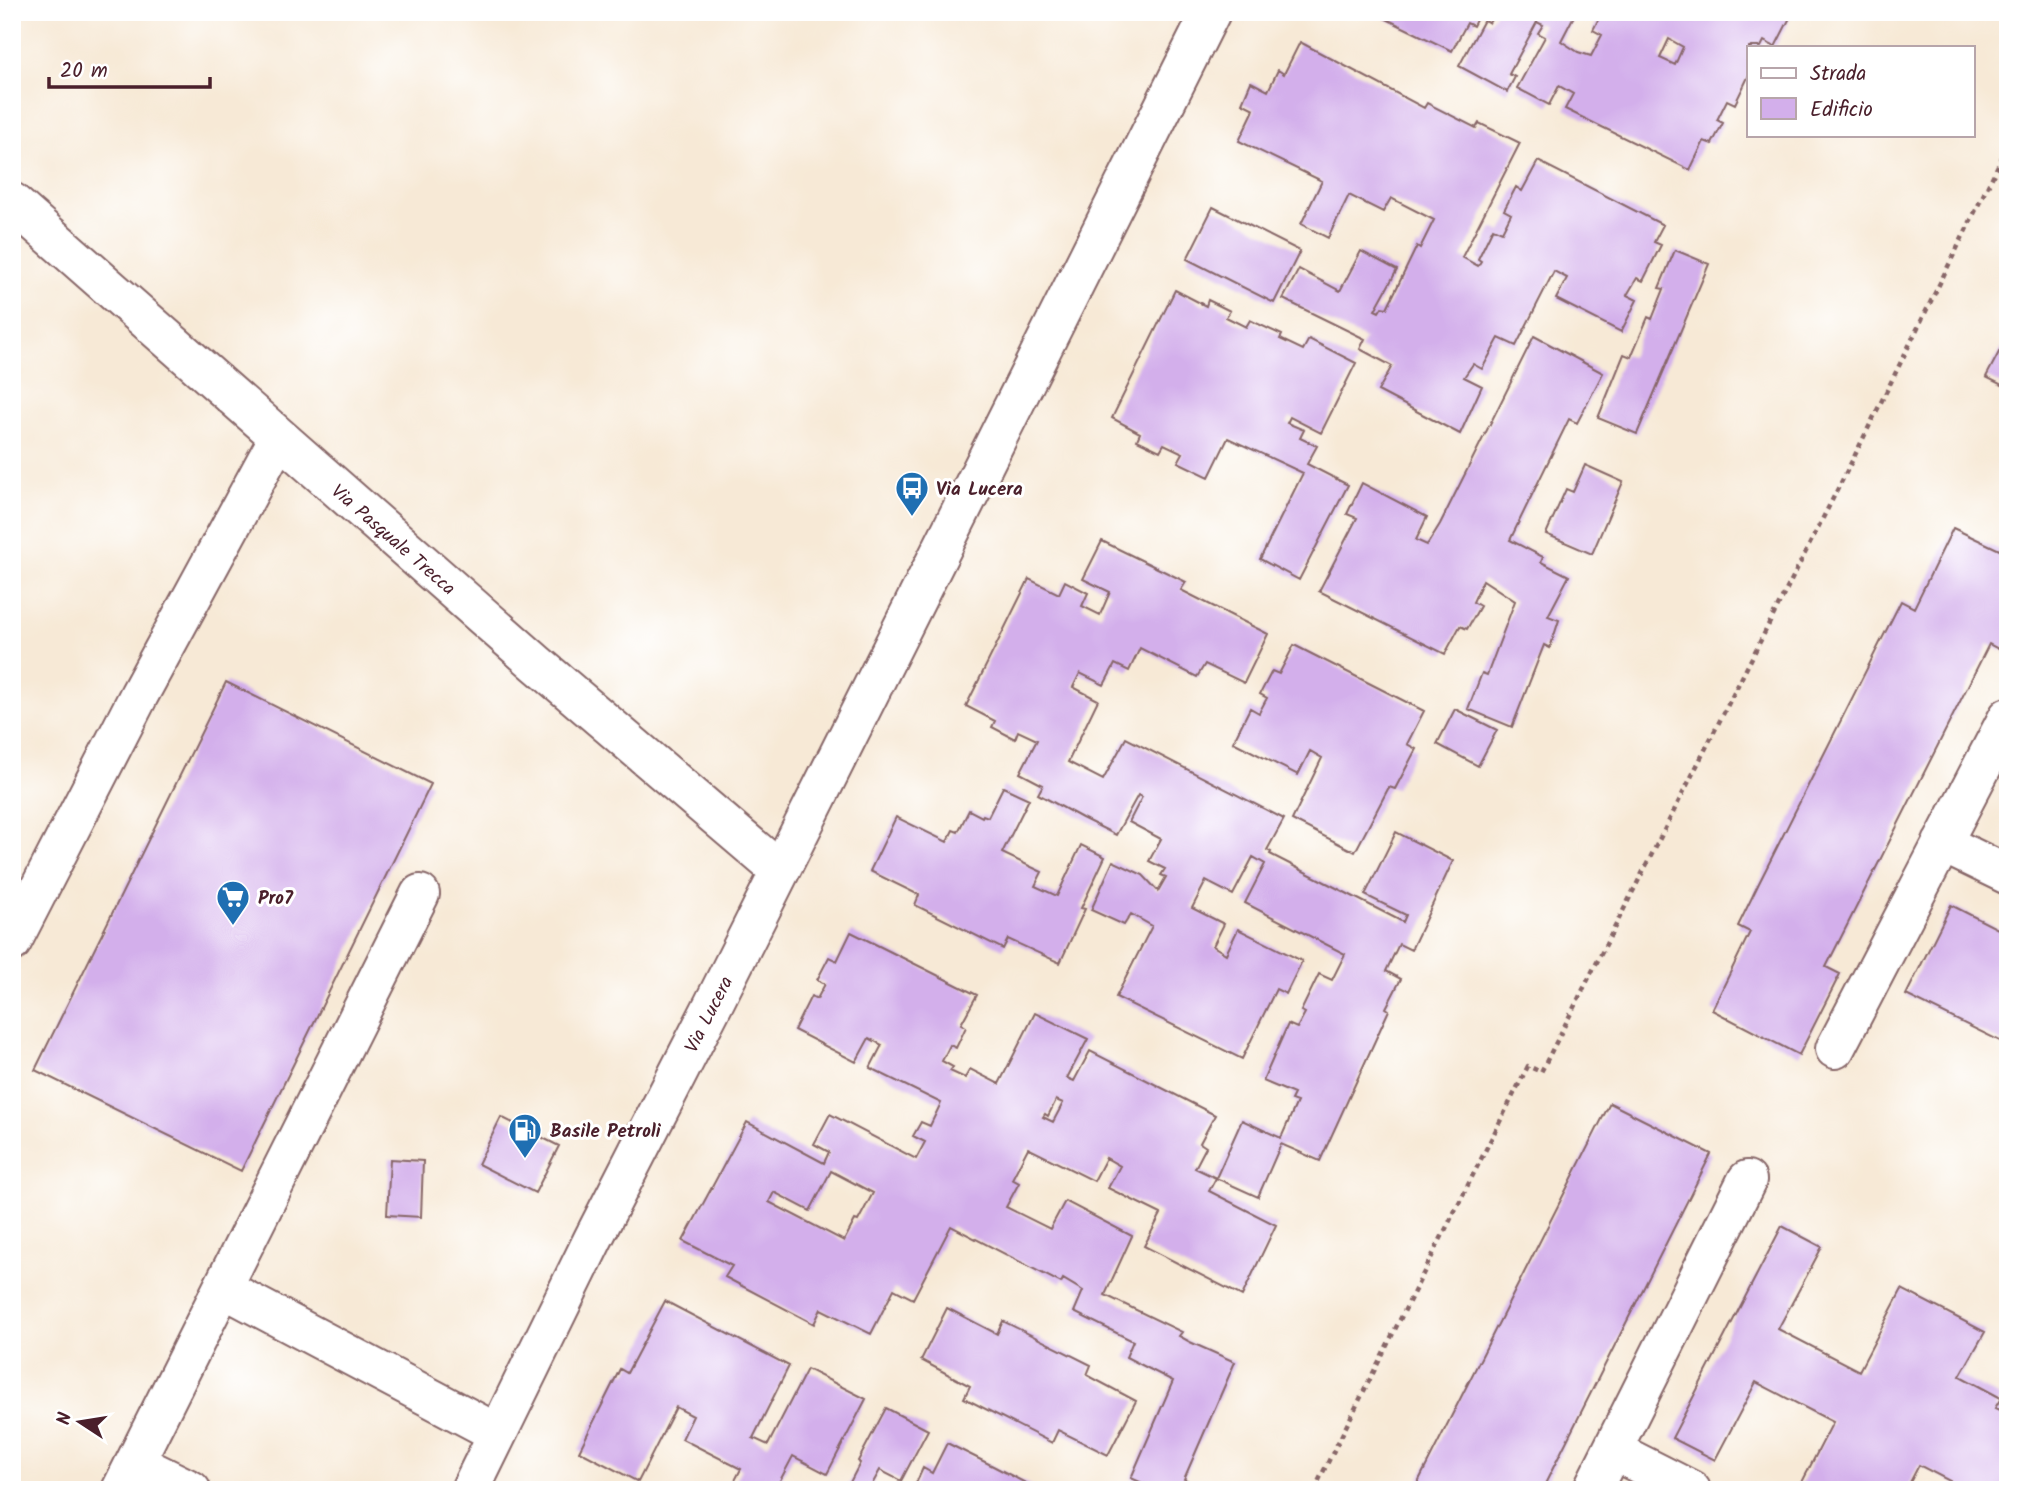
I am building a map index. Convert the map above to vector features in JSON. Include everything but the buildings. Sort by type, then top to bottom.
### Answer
[{"type":"street","name":"Via Lucera","points":[[470,1490],[593,1239],[1211,12]]},
{"type":"street","name":"Via Pasquale Trecca","points":[[12,202],[536,663],[780,871]]},
{"type":"street","points":[[12,942],[139,695],[279,437]]},
{"type":"street","points":[[1835,1049],[2008,717]]},
{"type":"street","points":[[1942,843],[2008,876]]},
{"type":"street","points":[[191,1490],[129,1476],[421,894]]},
{"type":"street","points":[[1592,1490],[1747,1180]]},
{"type":"street","points":[[223,1288],[497,1433]]},
{"type":"street","points":[[1612,1450],[1692,1490]]},
{"type":"path","points":[[1314,1490],[1528,1066],[1541,1072],[1847,471],[2008,145]]},
{"type":"place","name":"Via Lucera","points":[[912,518]]},
{"type":"place","name":"Pro7","points":[[233,927]]},
{"type":"place","name":"Basile Petroli","points":[[525,1160]]}]
